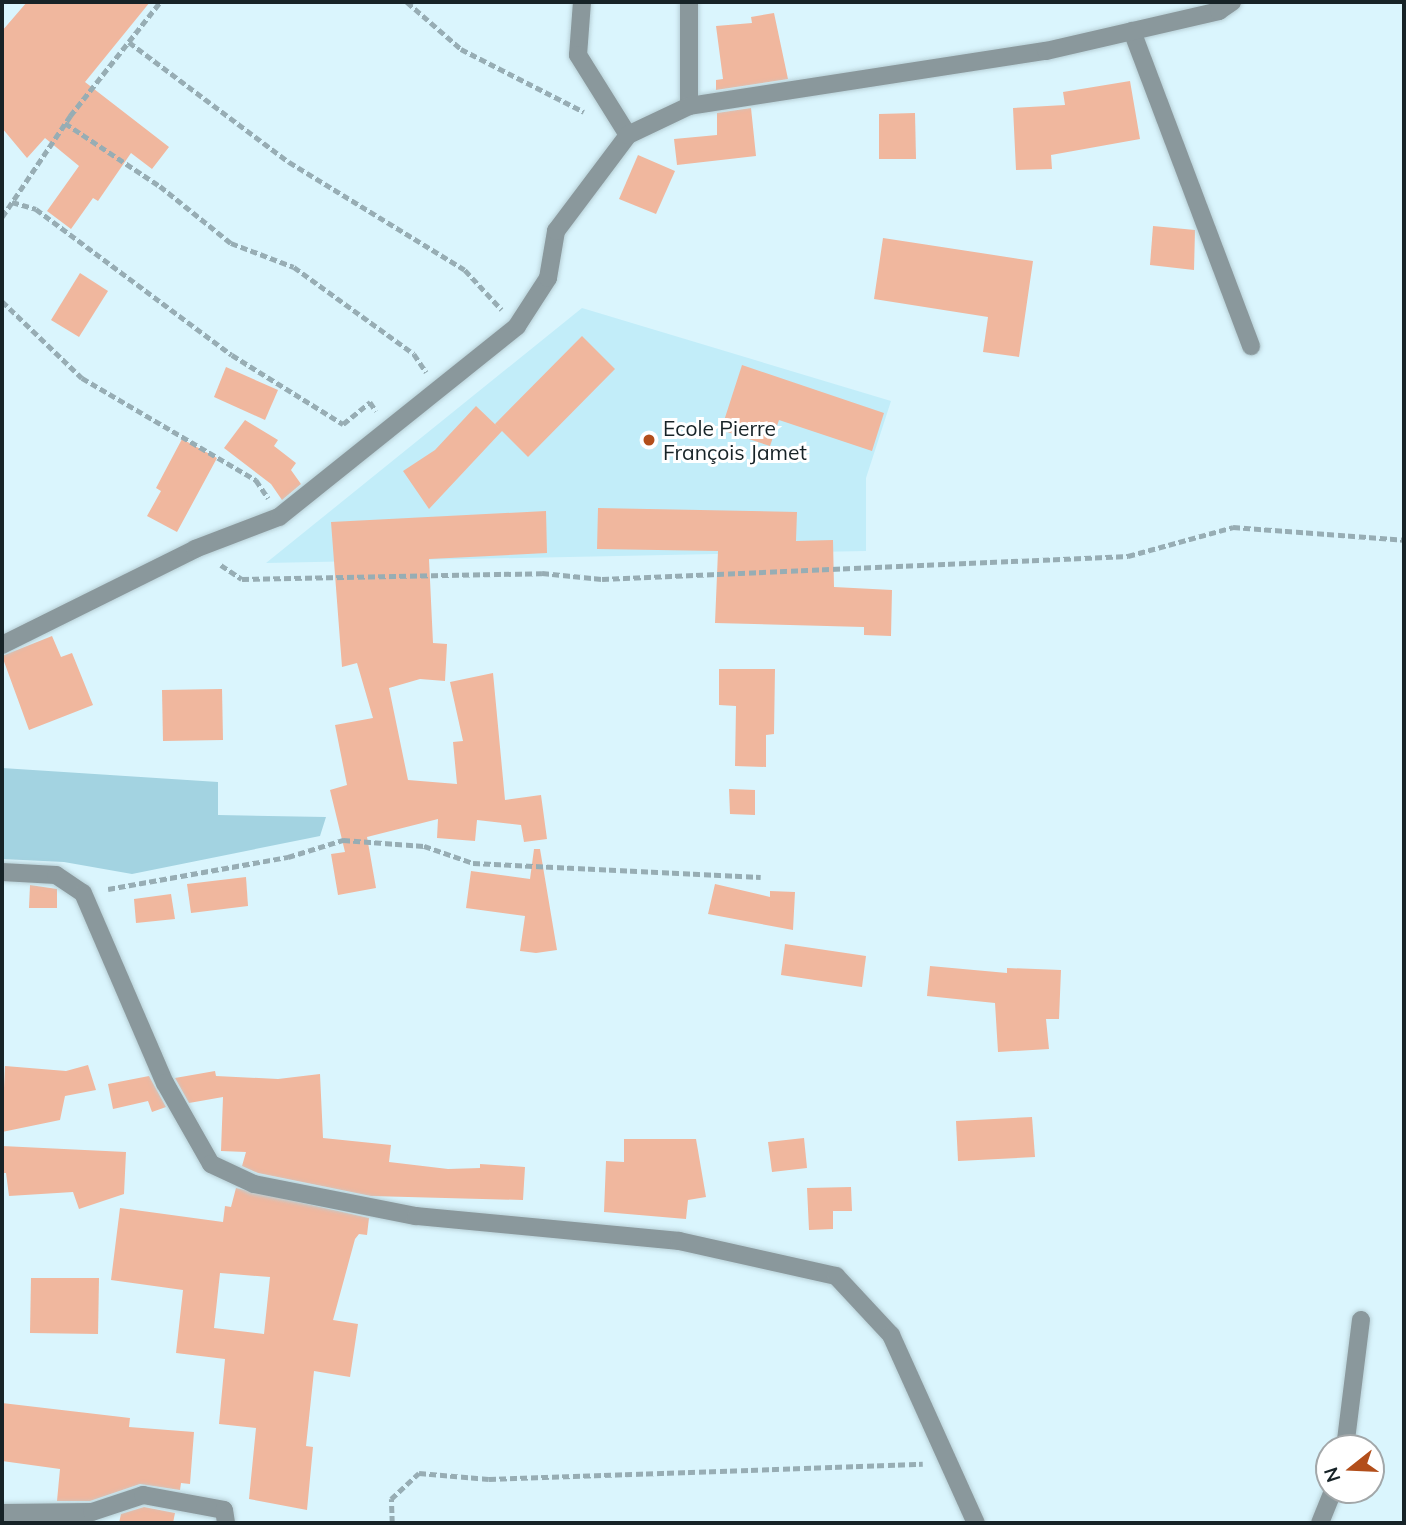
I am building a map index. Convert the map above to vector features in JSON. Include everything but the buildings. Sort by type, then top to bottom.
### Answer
[{"type":"street","points":[[582,2],[578,54],[628,135]]},
{"type":"street","points":[[689,2],[689,106]]},
{"type":"street","points":[[2,645],[195,549],[279,517],[436,387],[517,326],[548,278],[556,232],[628,135],[689,106],[1046,51],[1219,11],[1232,2]]},
{"type":"street","points":[[1132,31],[1251,346]]},
{"type":"street","points":[[2,872],[56,875],[83,892],[165,1083],[211,1164],[254,1184],[415,1216],[680,1241],[836,1276],[891,1335],[976,1523]]},
{"type":"street","points":[[1347,1434],[1361,1320]]},
{"type":"street","points":[[2,1513],[92,1513],[143,1495],[224,1510],[226,1523]]},
{"type":"street","points":[[1320,1523],[1327,1504]]},
{"type":"path","points":[[2,217],[65,123],[160,2]]},
{"type":"path","points":[[407,2],[461,48],[592,116]]},
{"type":"path","points":[[129,41],[289,162],[465,270],[517,326]]},
{"type":"path","points":[[65,123],[160,186],[231,243],[294,267],[414,354],[436,387]]},
{"type":"path","points":[[12,202],[36,209],[232,355],[342,424],[370,402],[387,430]]},
{"type":"path","points":[[2,301],[82,379],[256,480],[279,517]]},
{"type":"path","points":[[195,549],[243,579],[542,573],[602,579],[1128,556],[1233,527],[1404,540]]},
{"type":"path","points":[[83,892],[288,858],[343,840],[424,846],[473,863],[761,877]]},
{"type":"path","points":[[392,1523],[391,1499],[419,1473],[489,1479],[949,1463]]},
{"type":"shaded area","name":"Ecole Pierre François Jamet","points":[[582,308],[891,401],[866,478],[866,551],[266,563]]},
{"type":"shaded area","points":[[2,768],[218,782],[218,815],[326,817],[320,836],[132,874],[64,862],[2,859]]},
{"type":"place","name":"Ecole Pierre François Jamet","points":[[649,440]]}]
